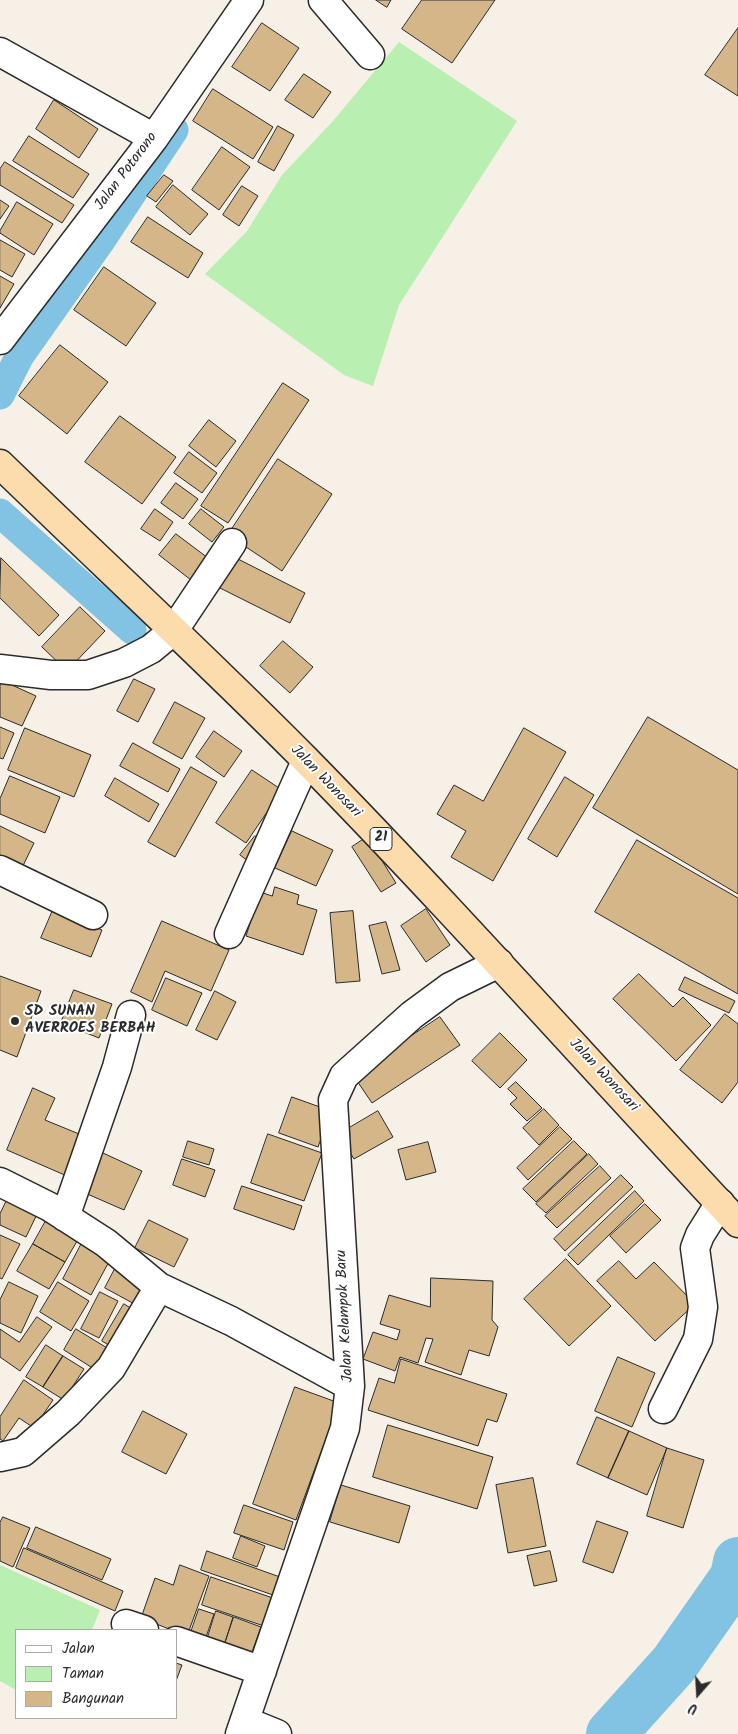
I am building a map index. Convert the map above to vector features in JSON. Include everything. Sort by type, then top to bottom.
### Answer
[{"type":"highway","name":"Jalan Wonosari","points":[[4,468],[174,630],[306,761],[499,963],[738,1223]]},
{"type":"street","name":"Jalan Potorono","points":[[0,340],[154,138],[249,0]]},
{"type":"street","points":[[323,0],[370,55]]},
{"type":"street","points":[[0,52],[154,138]]},
{"type":"street","points":[[0,669],[51,675],[88,675],[124,663],[144,652],[174,630],[232,543]]},
{"type":"street","points":[[229,934],[306,761]]},
{"type":"street","points":[[0,870],[94,915]]},
{"type":"street","name":"Jalan Kelampok Baru","points":[[242,1727],[345,1428],[350,1386],[333,1100],[344,1076],[412,1015],[450,987],[499,963]]},
{"type":"street","points":[[65,1217],[117,1067],[131,1014]]},
{"type":"street","points":[[0,1182],[50,1206],[106,1244],[159,1287],[231,1321],[350,1386]]},
{"type":"street","points":[[664,1410],[698,1339],[702,1307],[695,1248],[700,1235],[720,1204]]},
{"type":"street","points":[[0,1457],[23,1452],[68,1413],[111,1368],[159,1287]]},
{"type":"street","points":[[178,1643],[262,1671]]},
{"type":"street","points":[[242,1727],[277,1734]]},
{"type":"green space","points":[[399,42],[517,121],[399,305],[373,386],[344,375],[205,274],[247,231],[282,175],[333,121]]},
{"type":"green space","points":[[0,1565],[100,1610],[92,1629],[15,1629],[15,1689],[0,1681]]},
{"type":"building","points":[[376,0],[391,0],[387,7]]},
{"type":"building","points":[[422,0],[495,0],[452,63],[402,29]]},
{"type":"building","points":[[262,23],[299,48],[270,91],[232,67]]},
{"type":"building","points":[[738,28],[738,96],[705,75]]},
{"type":"building","points":[[304,74],[331,92],[313,118],[285,100]]},
{"type":"building","points":[[213,89],[273,127],[253,159],[193,121]]},
{"type":"building","points":[[54,100],[98,129],[79,158],[36,129]]},
{"type":"building","points":[[278,126],[294,135],[274,171],[258,162]]},
{"type":"building","points":[[29,136],[89,174],[73,198],[13,161]]},
{"type":"building","points":[[222,147],[250,167],[219,210],[192,190]]},
{"type":"building","points":[[5,162],[74,205],[62,223],[0,185],[0,169]]},
{"type":"building","points":[[164,175],[173,181],[156,202],[147,196]]},
{"type":"building","points":[[173,185],[208,214],[190,235],[156,207]]},
{"type":"building","points":[[242,186],[258,196],[239,226],[223,215]]},
{"type":"building","points":[[0,200],[9,206],[0,219]]},
{"type":"building","points":[[17,202],[53,224],[34,255],[0,233]]},
{"type":"building","points":[[148,217],[203,253],[188,278],[131,242]]},
{"type":"building","points":[[0,240],[25,254],[12,277],[0,270]]},
{"type":"building","points":[[104,267],[156,303],[126,346],[74,310]]},
{"type":"building","points":[[0,276],[14,284],[0,308]]},
{"type":"building","points":[[60,345],[108,382],[67,434],[19,396]]},
{"type":"building","points":[[283,383],[309,400],[228,523],[201,506]]},
{"type":"building","points":[[120,416],[176,457],[142,504],[85,462]]},
{"type":"building","points":[[209,420],[236,441],[216,467],[189,446]]},
{"type":"building","points":[[189,452],[217,473],[202,493],[174,473]]},
{"type":"building","points":[[278,459],[332,494],[282,571],[228,535]]},
{"type":"building","points":[[176,483],[198,499],[183,519],[161,503]]},
{"type":"building","points":[[155,509],[173,522],[160,541],[141,529]]},
{"type":"building","points":[[201,509],[224,527],[212,542],[189,524]]},
{"type":"building","points":[[176,534],[208,558],[191,580],[159,555]]},
{"type":"building","points":[[1,558],[59,615],[39,636],[0,598]]},
{"type":"building","points":[[236,558],[305,593],[290,623],[220,588]]},
{"type":"building","points":[[80,607],[105,631],[67,671],[42,647]]},
{"type":"building","points":[[283,641],[313,667],[290,693],[260,666]]},
{"type":"building","points":[[134,679],[155,689],[138,722],[117,711]]},
{"type":"building","points":[[1,680],[36,696],[22,726],[0,717]]},
{"type":"building","points":[[175,702],[205,718],[182,759],[153,743]]},
{"type":"building","points":[[648,717],[738,770],[738,894],[593,808]]},
{"type":"building","points":[[0,727],[14,733],[3,759],[0,758]]},
{"type":"building","points":[[25,728],[91,755],[74,797],[8,770]]},
{"type":"building","points":[[524,728],[566,752],[493,881],[451,857],[466,831],[437,814],[454,785],[483,801]]},
{"type":"building","points":[[214,731],[242,751],[224,777],[196,757]]},
{"type":"building","points":[[133,743],[180,769],[168,792],[120,766]]},
{"type":"building","points":[[191,767],[217,782],[175,857],[148,842]]},
{"type":"building","points":[[252,770],[282,790],[246,843],[216,823]]},
{"type":"building","points":[[10,776],[60,797],[45,833],[0,814],[0,799]]},
{"type":"building","points":[[565,777],[594,795],[557,857],[528,839]]},
{"type":"building","points":[[115,778],[159,804],[149,822],[105,796]]},
{"type":"building","points":[[0,826],[34,843],[19,874],[0,864]]},
{"type":"building","points":[[292,831],[333,850],[316,886],[275,868]]},
{"type":"building","points":[[255,836],[263,841],[248,861],[240,855]]},
{"type":"building","points":[[367,837],[396,883],[381,892],[352,847]]},
{"type":"building","points":[[637,840],[738,898],[738,994],[595,912]]},
{"type":"building","points":[[275,887],[299,895],[297,904],[317,910],[303,955],[246,936],[260,892],[272,896]]},
{"type":"building","points":[[426,909],[450,945],[426,962],[401,926]]},
{"type":"building","points":[[53,910],[102,930],[91,957],[41,938]]},
{"type":"building","points":[[353,911],[360,981],[336,983],[330,913]]},
{"type":"building","points":[[162,921],[229,950],[211,991],[165,971],[152,1002],[131,992]]},
{"type":"building","points":[[386,922],[400,970],[382,974],[369,926]]},
{"type":"building","points":[[639,974],[673,1007],[683,997],[711,1025],[676,1061],[613,999]]},
{"type":"building","name":"SD SUNAN AVERROES BERBAH","points":[[0,976],[41,991],[17,1057],[0,1050]]},
{"type":"building","points":[[685,977],[735,1001],[729,1013],[679,990]]},
{"type":"building","points":[[166,978],[202,993],[187,1026],[152,1010]]},
{"type":"building","points":[[74,990],[112,1004],[99,1038],[61,1023]]},
{"type":"building","points":[[215,991],[236,1002],[217,1040],[196,1030]]},
{"type":"building","points":[[725,1014],[738,1024],[738,1082],[722,1103],[680,1070]]},
{"type":"building","points":[[440,1017],[460,1045],[372,1103],[353,1075]]},
{"type":"building","points":[[500,1033],[527,1060],[500,1088],[472,1061]]},
{"type":"building","points":[[516,1082],[542,1108],[527,1121],[510,1104],[517,1098],[508,1089]]},
{"type":"building","points":[[33,1088],[55,1098],[45,1120],[84,1136],[67,1176],[7,1150]]},
{"type":"building","points":[[292,1097],[331,1111],[318,1147],[279,1133]]},
{"type":"building","points":[[544,1109],[559,1125],[539,1145],[523,1128]]},
{"type":"building","points":[[378,1111],[393,1137],[354,1159],[339,1134]]},
{"type":"building","points":[[560,1127],[572,1139],[528,1180],[517,1168]]},
{"type":"building","points":[[268,1134],[322,1153],[304,1201],[251,1183]]},
{"type":"building","points":[[188,1141],[214,1149],[209,1165],[183,1157]]},
{"type":"building","points":[[574,1141],[587,1154],[536,1202],[523,1189]]},
{"type":"building","points":[[428,1142],[436,1172],[406,1180],[398,1150]]},
{"type":"building","points":[[103,1153],[142,1171],[124,1210],[85,1193]]},
{"type":"building","points":[[589,1154],[598,1164],[546,1213],[536,1204]]},
{"type":"building","points":[[182,1159],[215,1170],[205,1197],[173,1185]]},
{"type":"building","points":[[600,1166],[611,1178],[557,1228],[545,1216]]},
{"type":"building","points":[[621,1175],[633,1187],[565,1251],[554,1239]]},
{"type":"building","points":[[242,1186],[302,1206],[294,1230],[234,1209]]},
{"type":"building","points":[[635,1191],[644,1201],[578,1265],[568,1255]]},
{"type":"building","points":[[10,1194],[40,1208],[26,1237],[0,1225],[0,1214]]},
{"type":"building","points":[[645,1204],[661,1220],[626,1253],[610,1236]]},
{"type":"building","points":[[48,1217],[80,1236],[65,1262],[33,1244]]},
{"type":"building","points":[[149,1220],[188,1239],[174,1267],[135,1248]]},
{"type":"building","points":[[0,1235],[20,1244],[2,1279],[0,1278]]},
{"type":"building","points":[[82,1243],[111,1258],[91,1295],[63,1279]]},
{"type":"building","points":[[33,1244],[65,1262],[49,1289],[17,1271]]},
{"type":"building","points":[[566,1259],[611,1306],[569,1346],[524,1299]]},
{"type":"building","points":[[619,1261],[636,1279],[654,1262],[695,1304],[655,1341],[597,1281]]},
{"type":"building","points":[[117,1265],[153,1283],[140,1307],[105,1288]]},
{"type":"building","points":[[431,1278],[493,1281],[492,1320],[498,1327],[489,1356],[469,1350],[461,1375],[425,1362],[433,1339],[426,1338],[418,1363],[400,1357],[395,1371],[363,1359],[373,1332],[397,1340],[400,1330],[380,1324],[389,1295],[430,1307]]},
{"type":"building","points":[[9,1282],[38,1296],[21,1333],[0,1323],[0,1300]]},
{"type":"building","points":[[58,1282],[89,1301],[71,1331],[40,1312]]},
{"type":"building","points":[[100,1292],[118,1301],[99,1338],[81,1329]]},
{"type":"building","points":[[124,1304],[137,1312],[115,1349],[102,1341]]},
{"type":"building","points":[[37,1317],[52,1327],[20,1371],[0,1357],[0,1329],[19,1342]]},
{"type":"building","points":[[76,1329],[112,1351],[99,1372],[64,1350]]},
{"type":"building","points":[[46,1345],[63,1356],[43,1387],[26,1377]]},
{"type":"building","points":[[63,1356],[84,1369],[64,1400],[43,1387]]},
{"type":"building","points":[[618,1357],[655,1373],[632,1427],[595,1411]]},
{"type":"building","points":[[401,1359],[507,1394],[497,1422],[487,1419],[478,1446],[368,1410],[379,1378],[394,1383]]},
{"type":"building","points":[[24,1380],[53,1400],[34,1428],[19,1418],[3,1441],[0,1439],[0,1417]]},
{"type":"building","points":[[295,1387],[339,1403],[296,1520],[253,1504]]},
{"type":"building","points":[[143,1411],[187,1434],[166,1474],[122,1452]]},
{"type":"building","points":[[597,1417],[629,1431],[608,1478],[577,1464]]},
{"type":"building","points":[[388,1425],[493,1457],[477,1509],[373,1477]]},
{"type":"building","points":[[629,1431],[667,1448],[647,1495],[608,1478]]},
{"type":"building","points":[[667,1448],[704,1460],[683,1528],[647,1516]]},
{"type":"building","points":[[533,1478],[546,1546],[508,1553],[496,1485]]},
{"type":"building","points":[[341,1485],[410,1506],[399,1543],[330,1522]]},
{"type":"building","points":[[244,1505],[293,1522],[284,1550],[234,1533]]},
{"type":"building","points":[[3,1517],[30,1528],[13,1567],[0,1561],[0,1523]]},
{"type":"building","points":[[597,1521],[628,1532],[613,1573],[583,1562]]},
{"type":"building","points":[[36,1527],[111,1559],[102,1580],[27,1548]]},
{"type":"building","points":[[241,1536],[265,1546],[257,1567],[233,1558]]},
{"type":"building","points":[[24,1548],[123,1591],[115,1611],[16,1568]]},
{"type":"building","points":[[207,1551],[280,1577],[273,1595],[201,1570]]},
{"type":"building","points":[[550,1551],[557,1581],[534,1586],[527,1556]]},
{"type":"building","points":[[180,1565],[209,1576],[187,1636],[178,1632],[178,1629],[169,1629],[141,1618],[155,1578],[173,1585]]},
{"type":"building","points":[[211,1577],[273,1598],[264,1626],[202,1605]]},
{"type":"building","points":[[199,1609],[214,1614],[205,1640],[190,1635]]},
{"type":"building","points":[[216,1611],[233,1617],[224,1646],[207,1640]]},
{"type":"building","points":[[234,1617],[261,1627],[251,1655],[224,1646]]},
{"type":"building","points":[[178,1664],[182,1665],[178,1676]]},
{"type":"waterway","points":[[0,395],[19,357],[100,242],[174,130]]},
{"type":"waterway","points":[[0,513],[132,630]]},
{"type":"waterway","points":[[611,1734],[674,1664],[735,1577],[738,1562]]},
{"type":"place","name":"SD SUNAN AVERROES BERBAH","points":[[15,1021]]}]
